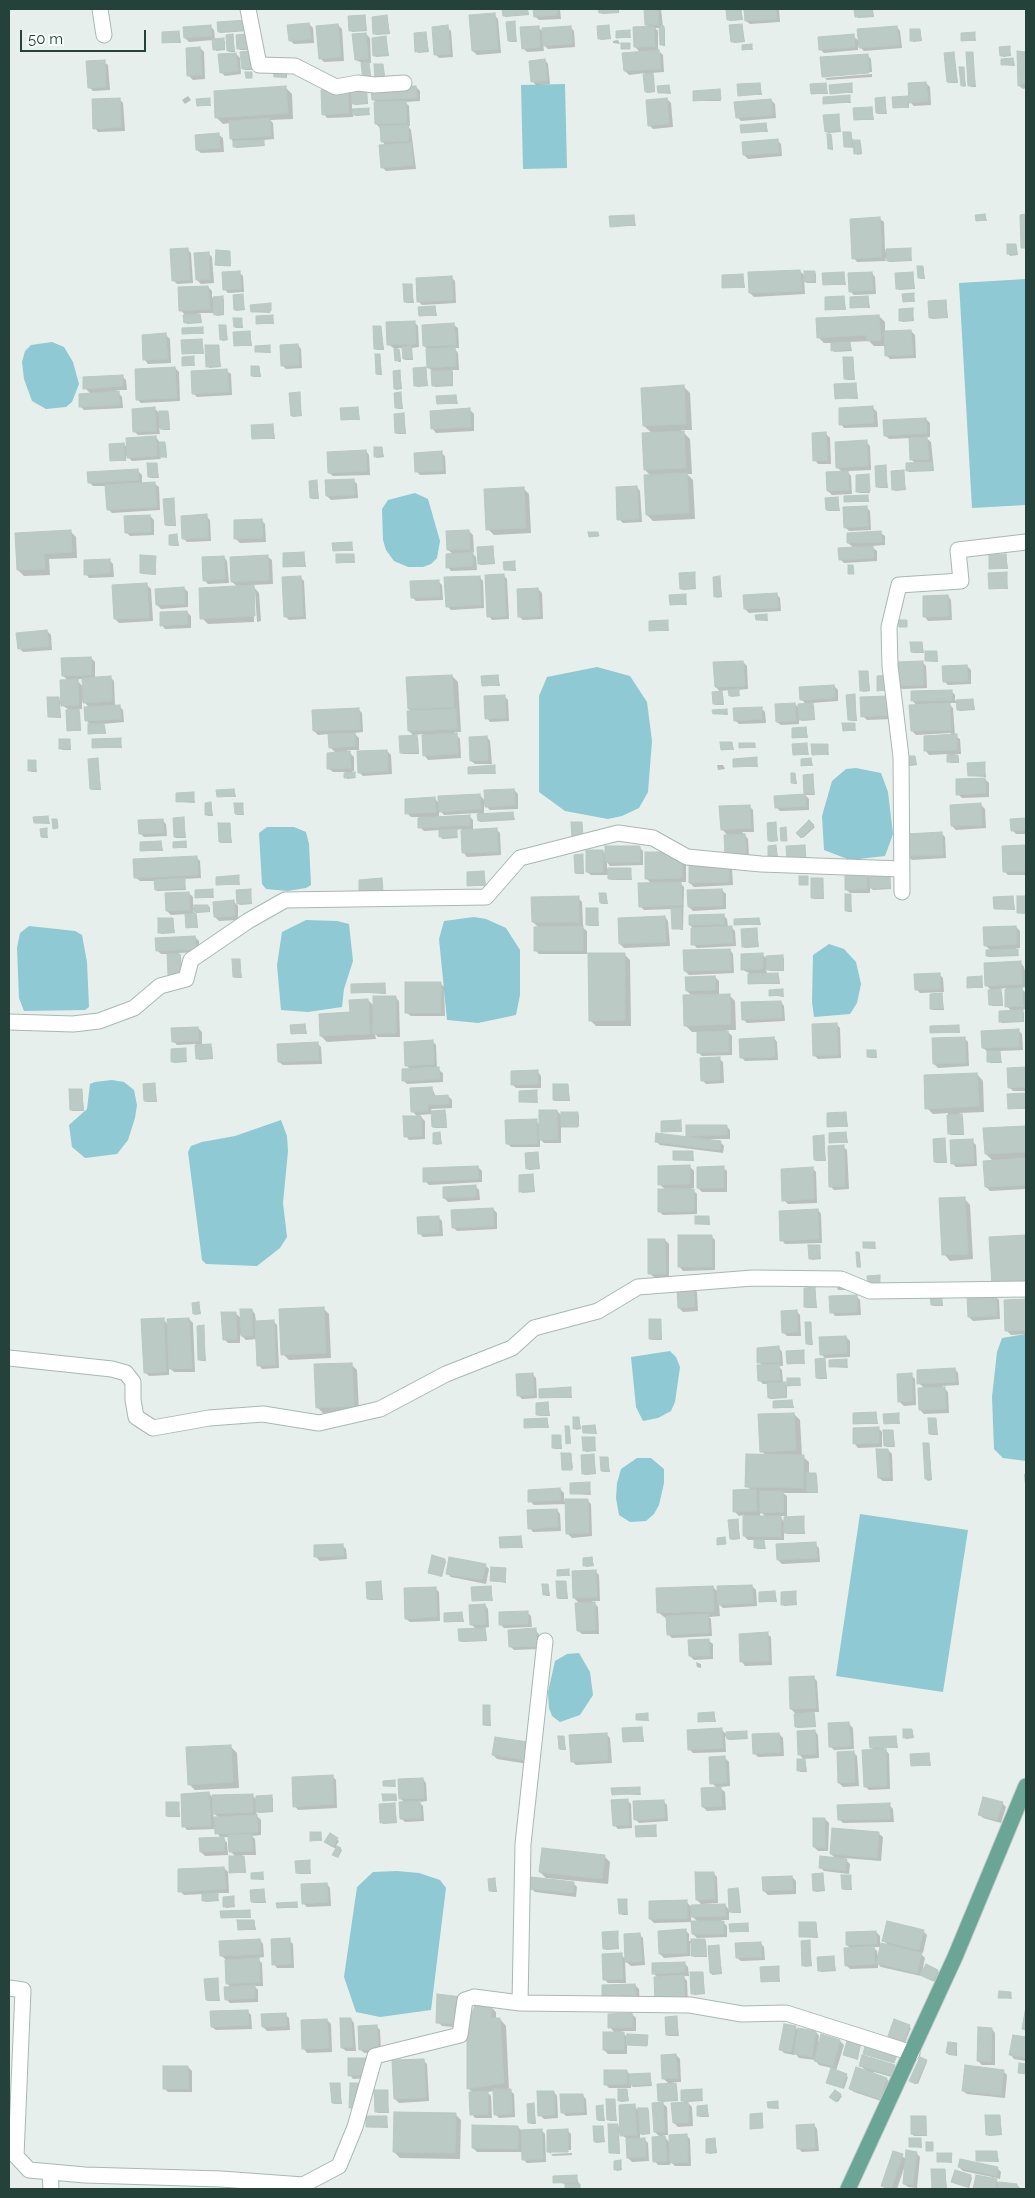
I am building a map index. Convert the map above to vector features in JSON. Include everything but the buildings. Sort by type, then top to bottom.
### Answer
[{"type":"main road","points":[[848,2189],[955,1957],[1026,1786]]},
{"type":"street","points":[[100,9],[104,35]]},
{"type":"street","points":[[248,9],[259,65],[295,66],[336,87],[358,83],[374,85],[404,82]]},
{"type":"street","points":[[902,892],[901,756],[890,666],[889,628],[899,585],[961,581],[958,550],[1026,542]]},
{"type":"street","points":[[9,1022],[73,1024],[99,1021],[134,1008],[160,986],[186,978],[191,960],[248,921],[285,900],[486,896],[520,858],[618,833],[653,838],[687,857],[761,864],[902,869]]},
{"type":"street","points":[[9,1358],[112,1369],[126,1373],[133,1382],[133,1400],[136,1417],[153,1428],[209,1418],[263,1414],[319,1423],[380,1409],[446,1374],[512,1348],[534,1328],[598,1311],[638,1287],[753,1278],[841,1279],[870,1291],[1026,1289]]},
{"type":"street","points":[[520,2003],[523,1844],[545,1641]]},
{"type":"street","points":[[9,1988],[22,1990],[16,2156],[29,2170],[50,2172],[303,2185],[339,2166],[355,2127],[375,2056],[460,2035],[465,2000],[474,1997],[520,2003],[690,2005],[742,2014],[786,2013],[912,2053]]},
{"type":"street","points":[[50,2172],[52,2189]]},
{"type":"water","points":[[565,84],[567,168],[523,169],[521,85]]},
{"type":"water","points":[[1026,279],[1026,505],[972,508],[959,283]]},
{"type":"water","points":[[52,342],[64,347],[73,362],[79,384],[72,402],[66,407],[46,409],[32,401],[24,379],[22,362],[25,351],[31,345]]},
{"type":"water","points":[[415,493],[428,499],[440,541],[437,558],[431,564],[423,567],[408,567],[394,561],[386,550],[383,540],[382,509],[388,500]]},
{"type":"water","points":[[597,667],[630,676],[647,702],[652,741],[648,792],[639,808],[622,816],[608,819],[565,811],[539,792],[539,696],[547,677]]},
{"type":"water","points":[[856,768],[881,773],[888,792],[893,834],[885,856],[850,860],[824,850],[822,816],[832,781],[846,769]]},
{"type":"water","points":[[267,827],[294,827],[306,832],[309,844],[311,885],[306,888],[287,891],[266,889],[262,884],[259,833]]},
{"type":"water","points":[[474,917],[486,919],[506,928],[520,950],[520,995],[516,1015],[478,1023],[447,1020],[439,939],[444,921]]},
{"type":"water","points":[[306,920],[337,921],[349,924],[353,961],[344,989],[342,1007],[308,1012],[281,1010],[277,965],[282,932]]},
{"type":"water","points":[[29,926],[75,931],[82,935],[87,962],[89,1007],[85,1010],[24,1011],[19,998],[17,948],[20,933]]},
{"type":"water","points":[[829,944],[844,949],[856,962],[861,984],[857,1003],[850,1014],[814,1017],[812,1002],[813,955]]},
{"type":"water","points":[[112,1080],[124,1082],[134,1090],[137,1105],[128,1140],[117,1154],[85,1158],[72,1147],[69,1125],[87,1109],[90,1084]]},
{"type":"water","points":[[281,1120],[287,1136],[288,1151],[283,1203],[287,1237],[280,1248],[257,1266],[206,1264],[202,1260],[188,1152],[191,1146],[235,1136]]},
{"type":"water","points":[[1026,1334],[1026,1461],[1003,1458],[994,1449],[992,1397],[997,1352],[1002,1338]]},
{"type":"water","points":[[670,1351],[676,1357],[680,1367],[675,1402],[671,1411],[658,1418],[643,1421],[636,1407],[631,1357]]},
{"type":"water","points":[[637,1458],[651,1458],[664,1469],[664,1483],[659,1505],[654,1514],[646,1521],[630,1522],[619,1515],[616,1498],[617,1483],[621,1469]]},
{"type":"water","points":[[860,1514],[968,1530],[943,1692],[836,1676]]},
{"type":"water","points":[[579,1653],[590,1672],[593,1695],[580,1715],[560,1722],[552,1716],[549,1708],[548,1692],[555,1661],[567,1654]]},
{"type":"water","points":[[397,1871],[419,1873],[440,1880],[446,1888],[431,2010],[380,2017],[356,2012],[344,1977],[357,1887],[373,1872]]}]
